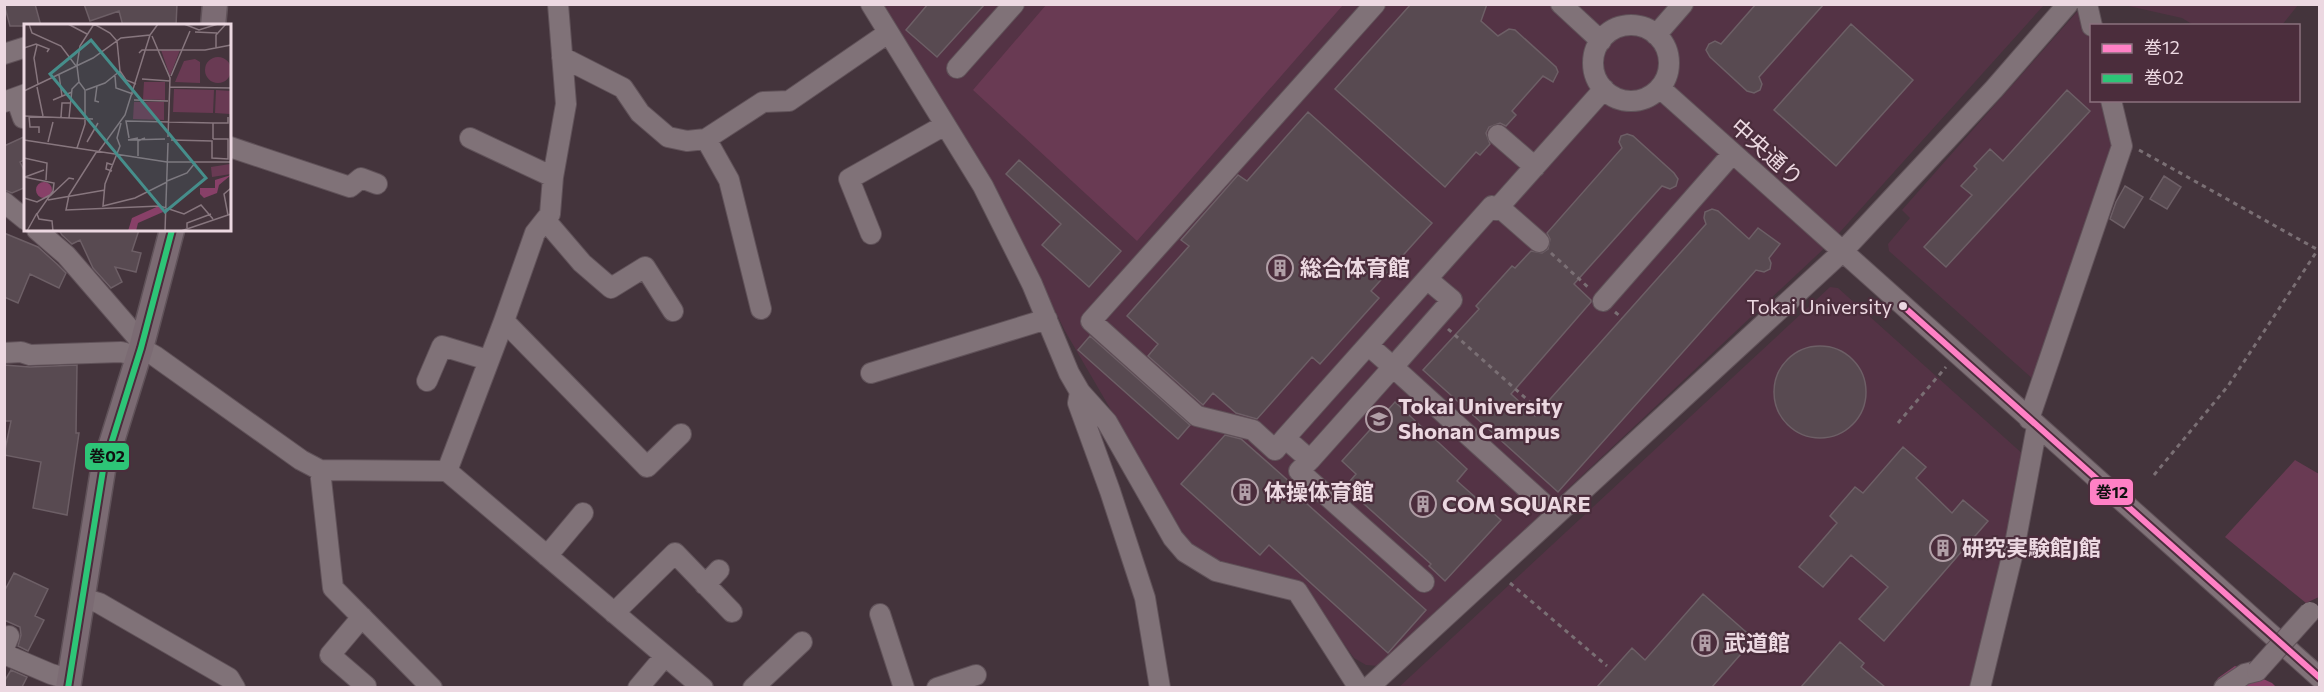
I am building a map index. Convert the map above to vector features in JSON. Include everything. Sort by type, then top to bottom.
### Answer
[{"type":"main road","points":[[213,24],[215,4]]},
{"type":"main road","points":[[68,683],[103,470],[140,349],[172,231]]},
{"type":"street","points":[[447,471],[535,233],[550,213],[566,104],[558,4]]},
{"type":"street","points":[[871,4],[983,186],[1032,284],[1080,392],[1107,422],[1159,514],[1185,552],[1216,570],[1297,591],[1359,687]]},
{"type":"street","points":[[957,68],[1014,4]]},
{"type":"street","points":[[1375,4],[1091,321],[1197,416],[1253,430],[1275,450],[1492,206],[1496,210],[1499,207],[1604,89]]},
{"type":"street","points":[[1561,4],[1601,41]]},
{"type":"street","points":[[1656,35],[1683,4]]},
{"type":"street","points":[[1368,687],[1842,252],[1971,114],[2068,4]]},
{"type":"street","points":[[2086,4],[2091,24]]},
{"type":"street","points":[[1630,25],[1643,27],[1656,35],[1663,42],[1668,54],[1669,66],[1660,88],[1651,96],[1628,101],[1616,98],[1604,89],[1593,70],[1593,57],[1601,41],[1617,28],[1630,25]]},
{"type":"street","points":[[562,57],[623,88],[640,113],[668,137],[687,141],[706,139],[763,102],[789,101],[888,33]]},
{"type":"street","points":[[4,54],[24,48]]},
{"type":"street","name":"中央通り","points":[[1660,88],[2319,678]]},
{"type":"street","points":[[15,98],[23,118]]},
{"type":"street","points":[[1980,687],[2015,544],[2033,422],[2122,146],[2111,102]]},
{"type":"street","points":[[871,234],[849,179],[945,125]]},
{"type":"street","points":[[1498,135],[1535,167]]},
{"type":"street","points":[[470,138],[554,177]]},
{"type":"street","points":[[706,139],[729,180],[761,309]]},
{"type":"street","points":[[231,147],[350,187],[361,178],[376,184]]},
{"type":"street","points":[[1603,300],[1732,153]]},
{"type":"street","points":[[13,203],[24,217]]},
{"type":"street","points":[[1499,207],[1539,242]]},
{"type":"street","points":[[546,221],[582,263],[611,288],[645,267],[673,311]]},
{"type":"street","points":[[38,231],[66,255],[140,349],[155,356],[301,460],[320,470],[447,471],[703,687]]},
{"type":"street","points":[[1424,582],[1299,471],[1452,300],[1427,279]]},
{"type":"street","points":[[871,373],[1047,319]]},
{"type":"street","points":[[504,321],[647,467],[681,434]]},
{"type":"street","points":[[1368,345],[1543,503]]},
{"type":"street","points":[[427,381],[442,346],[488,360]]},
{"type":"street","points":[[4,352],[21,352],[30,355],[121,352],[140,349]]},
{"type":"street","points":[[1080,392],[1078,403],[1145,598],[1160,687]]},
{"type":"street","points":[[1285,438],[1310,460]]},
{"type":"street","points":[[320,470],[333,588],[432,687]]},
{"type":"street","points":[[547,556],[583,513]]},
{"type":"street","points":[[614,613],[675,553],[712,577],[732,612]]},
{"type":"street","points":[[82,598],[99,603],[229,678],[235,687]]},
{"type":"street","points":[[2224,687],[2239,677],[2257,672],[2315,608]]},
{"type":"street","points":[[880,614],[904,687]]},
{"type":"street","points":[[362,617],[330,655],[366,686],[364,687]]},
{"type":"street","points":[[753,687],[802,642]]},
{"type":"street","points":[[6,646],[68,683]]},
{"type":"street","points":[[638,687],[665,656]]},
{"type":"street","points":[[937,687],[976,675]]},
{"type":"path","points":[[2122,146],[2136,148],[2318,251],[2228,386],[2154,475]]},
{"type":"path","points":[[1539,242],[1622,318]]},
{"type":"path","points":[[1436,318],[1540,411]]},
{"type":"path","points":[[1898,423],[1957,355]]},
{"type":"path","points":[[1495,570],[1607,666]]},
{"type":"shaded area","points":[[2298,4],[2283,24],[2192,24],[2182,18],[2124,5]]},
{"type":"shaded area","name":"Tokai University Shonan Campus","points":[[882,5],[2044,5],[1831,242],[1379,666],[1366,665],[1354,658],[1302,587],[1217,561],[1197,550],[1182,532],[1065,331],[991,181]]},
{"type":"shaded area","points":[[1046,5],[1343,5],[1137,241],[973,90]]},
{"type":"shaded area","points":[[2083,5],[2091,24],[2090,102],[2107,102],[2115,146],[2034,380],[1889,251],[1888,244],[1910,218],[1902,210]]},
{"type":"shaded area","name":"Tokai University Shonan Campus","points":[[1830,287],[1838,288],[2025,456],[1973,687],[1398,688]]},
{"type":"shaded area","points":[[2295,460],[2319,474],[2319,597],[2306,603],[2225,537]]},
{"type":"shaded area","points":[[2235,666],[2276,687],[2213,688],[2218,678]]},
{"type":"building","points":[[4,4],[35,4],[40,24],[10,26]]},
{"type":"building","points":[[84,4],[177,4],[176,24],[122,24],[119,11],[90,21]]},
{"type":"building","points":[[928,4],[985,4],[937,57],[906,30]]},
{"type":"building","points":[[1411,4],[1487,4],[1481,21],[1498,36],[1509,29],[1515,30],[1556,67],[1558,72],[1553,82],[1543,76],[1512,111],[1516,115],[1506,126],[1500,123],[1489,127],[1486,133],[1490,144],[1480,155],[1476,152],[1445,187],[1335,89]]},
{"type":"building","points":[[1756,4],[1824,4],[1759,77],[1762,84],[1760,90],[1754,93],[1747,91],[1710,57],[1706,50],[1709,44],[1715,41],[1721,44]]},
{"type":"building","points":[[1851,24],[1913,80],[1836,166],[1774,110]]},
{"type":"building","points":[[2067,90],[2090,111],[1946,267],[1924,247],[1972,195],[1961,186],[1977,169],[1974,166],[1990,149],[2003,161]]},
{"type":"building","name":"総合体育館","points":[[1308,112],[1432,223],[1371,291],[1379,298],[1320,364],[1312,357],[1257,419],[1236,413],[1213,393],[1203,405],[1148,356],[1158,344],[1127,316],[1189,246],[1181,240],[1238,175],[1247,181]]},
{"type":"building","points":[[1627,134],[1633,136],[1674,173],[1678,179],[1676,186],[1670,189],[1662,186],[1574,284],[1591,302],[1511,394],[1535,416],[1706,224],[1705,212],[1712,209],[1718,211],[1749,239],[1758,228],[1780,244],[1769,258],[1770,269],[1764,272],[1756,270],[1558,492],[1423,370],[1479,309],[1476,306],[1512,266],[1515,268],[1531,251],[1542,253],[1548,249],[1550,239],[1547,233],[1622,148],[1619,142],[1621,136]]},
{"type":"building","points":[[24,137],[24,160],[20,162],[24,170],[24,188],[12,193],[4,190],[4,146]]},
{"type":"building","points":[[1019,160],[1121,251],[1089,287],[1042,245],[1061,224],[1006,174]]},
{"type":"building","points":[[2164,176],[2181,187],[2167,209],[2150,199]]},
{"type":"building","points":[[2125,186],[2143,197],[2124,228],[2110,219]]},
{"type":"building","points":[[60,231],[139,231],[132,251],[141,253],[136,272],[115,267],[122,282],[111,288],[93,268],[80,240],[72,244]]},
{"type":"building","points":[[4,233],[38,247],[66,273],[59,288],[30,274],[18,303],[4,297]]},
{"type":"building","points":[[1090,336],[1190,425],[1178,439],[1078,350]]},
{"type":"building","points":[[1820,346],[1838,350],[1852,360],[1862,374],[1866,392],[1862,410],[1852,424],[1838,434],[1820,438],[1802,434],[1788,424],[1778,410],[1774,392],[1778,374],[1788,360],[1802,350]]},
{"type":"building","points":[[4,365],[30,367],[77,365],[76,433],[79,433],[67,515],[33,508],[41,462],[4,455],[11,421],[4,421]]},
{"type":"building","name":"COM SQUARE","points":[[1395,402],[1467,469],[1457,481],[1501,520],[1445,581],[1429,566],[1431,564],[1345,487],[1356,474],[1342,461]]},
{"type":"building","points":[[1225,435],[1241,439],[1309,499],[1306,503],[1426,610],[1388,653],[1269,545],[1260,555],[1181,484]]},
{"type":"building","name":"研究実験館J館","points":[[1903,447],[1926,467],[1916,478],[1952,513],[1963,500],[1988,521],[1884,641],[1859,619],[1888,587],[1851,555],[1823,587],[1799,567],[1837,523],[1830,516],[1855,487],[1863,493]]},
{"type":"building","points":[[14,573],[48,589],[35,616],[44,620],[28,651],[18,646],[21,635],[20,627],[4,620],[4,592]]},
{"type":"building","name":"武道館","points":[[1703,594],[1754,639],[1712,687],[1597,687],[1632,648],[1645,660]]},
{"type":"building","points":[[1840,642],[1864,663],[1861,667],[1885,687],[1801,687]]},
{"type":"building","points":[[11,670],[27,677],[22,687],[4,687],[4,682]]},
{"type":"transit line","name":"巻02","points":[[68,688],[103,470],[141,348],[172,231]]},
{"type":"transit line","name":"巻12","points":[[1903,306],[2320,678]]},
{"type":"place","name":"総合体育館","points":[[1280,268]]},
{"type":"place","name":"Tokai University","points":[[1903,306]]},
{"type":"place","name":"Tokai University Shonan Campus","points":[[1379,419]]},
{"type":"place","name":"体操体育館","points":[[1245,492]]},
{"type":"place","name":"COM SQUARE","points":[[1423,504]]},
{"type":"place","name":"研究実験館J館","points":[[1943,548]]},
{"type":"place","name":"武道館","points":[[1705,643]]}]
